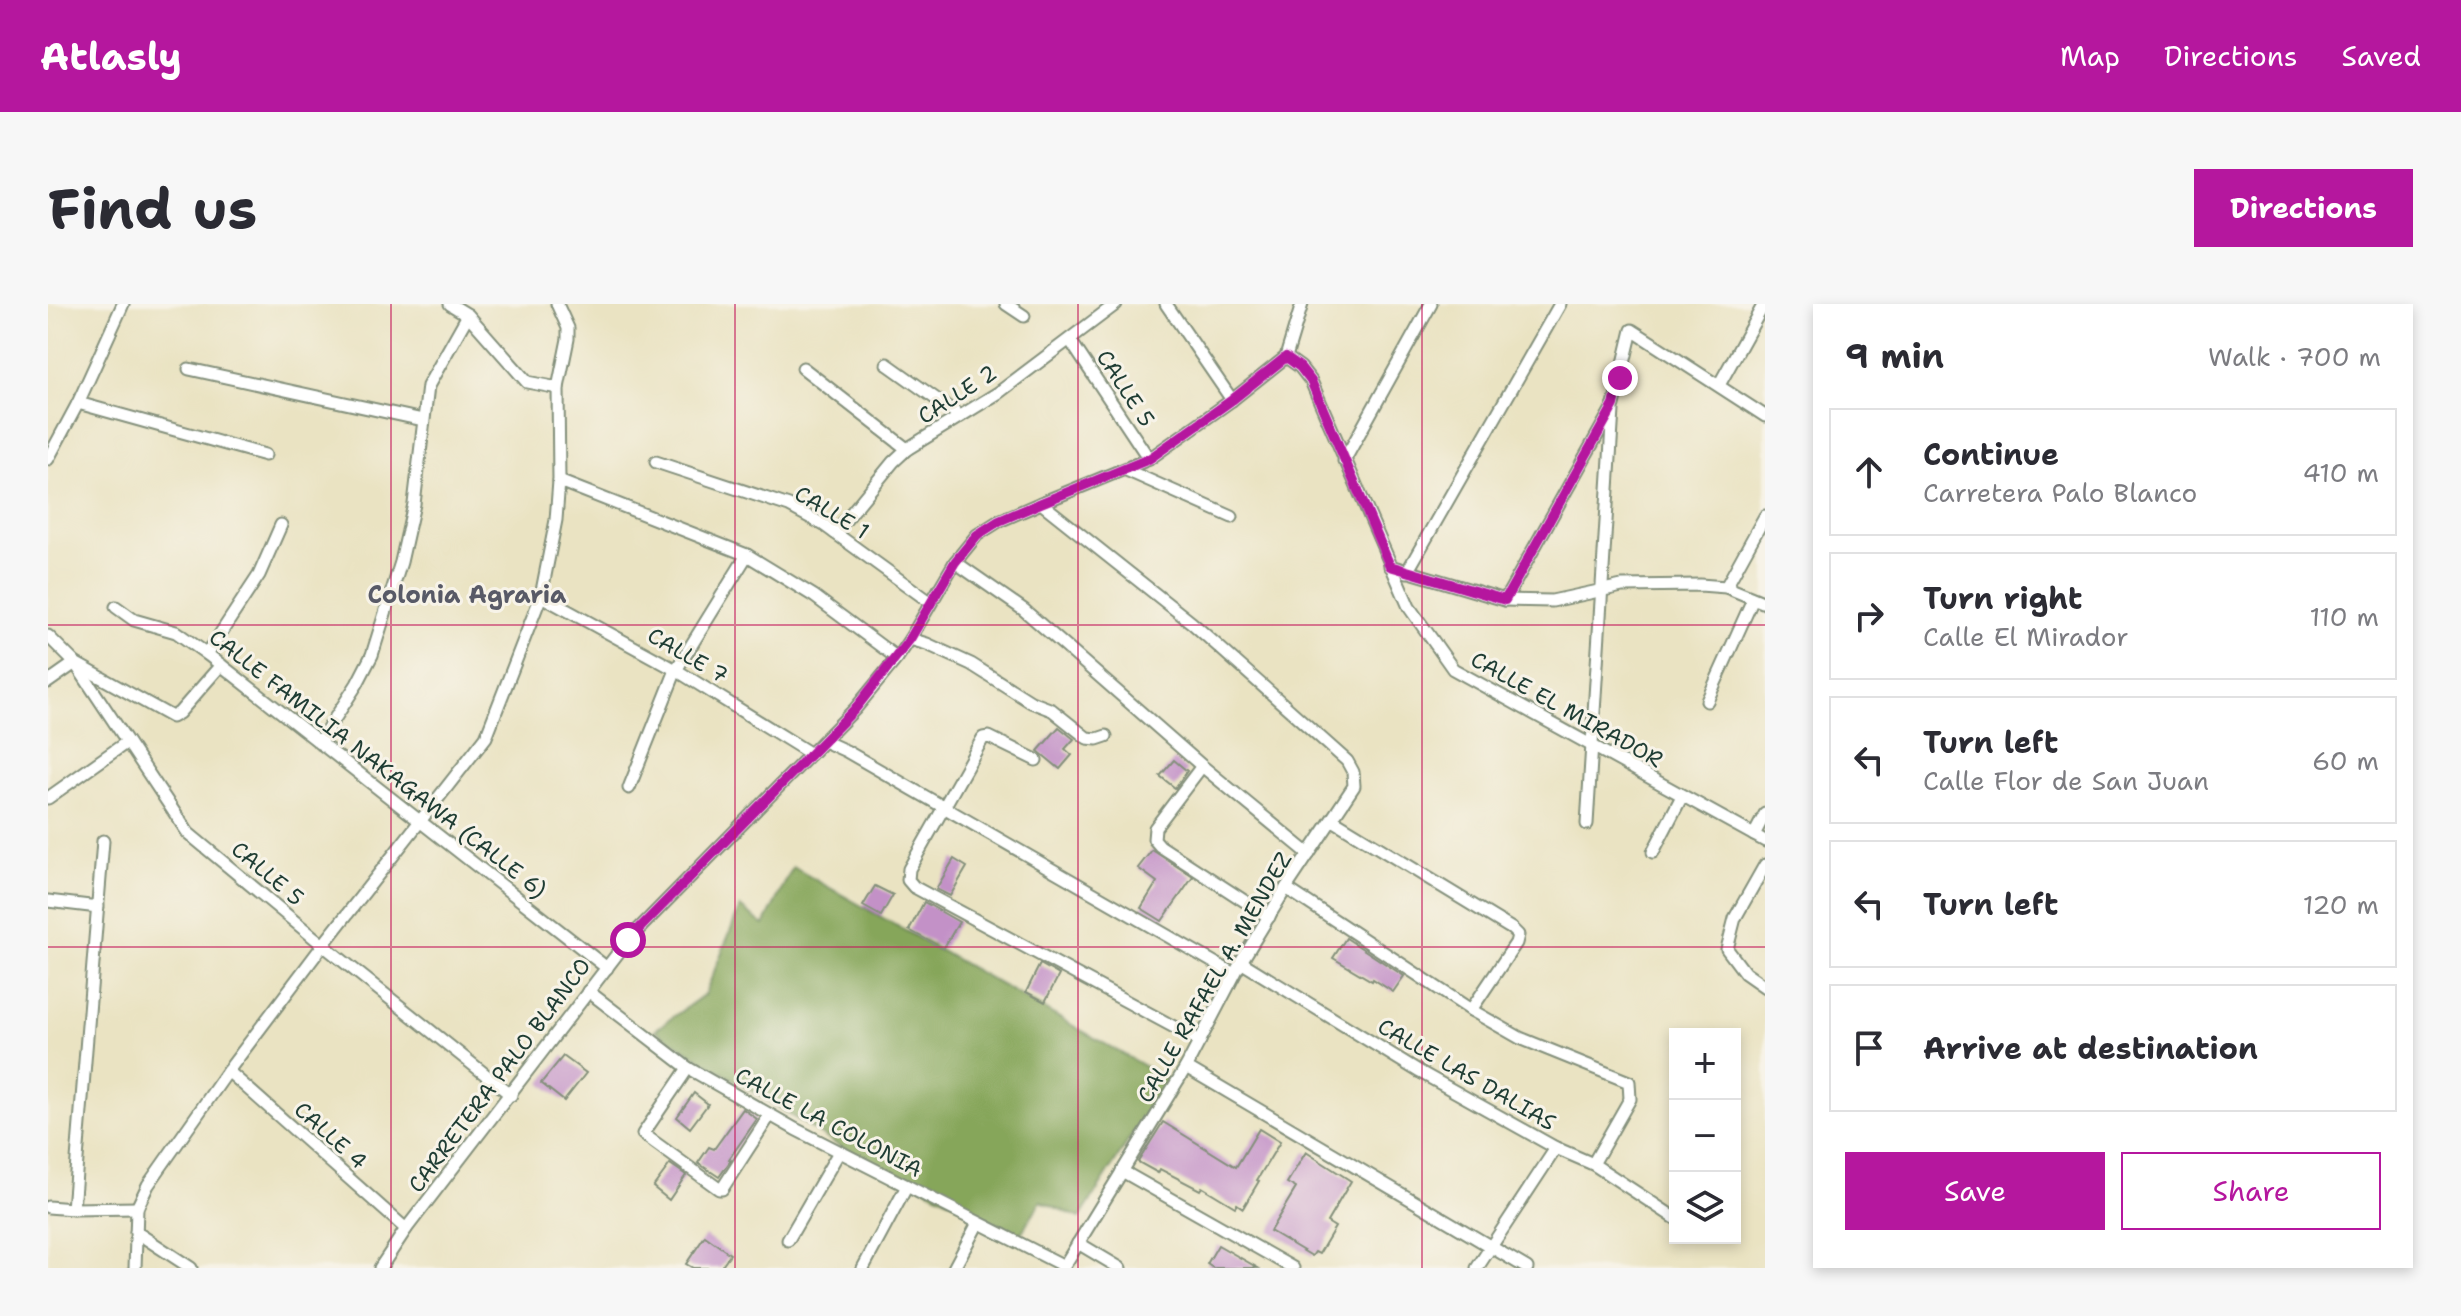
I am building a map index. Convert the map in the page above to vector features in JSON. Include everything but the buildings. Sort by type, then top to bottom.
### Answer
[{"type":"street","points":[[48,459],[78,403],[123,304]]},
{"type":"street","points":[[450,304],[468,315],[527,382],[558,388]]},
{"type":"street","points":[[135,1268],[137,1208],[148,1185],[228,1071],[323,945],[486,737],[541,596],[556,520],[559,481],[558,388],[568,339],[568,328],[557,304]]},
{"type":"street","points":[[1006,304],[1024,316]]},
{"type":"street","name":"CALLE 2","points":[[835,533],[907,449],[998,393],[1116,304]]},
{"type":"street","points":[[1166,304],[1232,400]]},
{"type":"street","points":[[1286,357],[1302,304]]},
{"type":"street","points":[[1344,461],[1431,304]]},
{"type":"street","points":[[1407,572],[1560,304]]},
{"type":"street","points":[[1719,385],[1764,304]]},
{"type":"street","points":[[319,743],[372,655],[401,562],[414,504],[428,386],[468,315]]},
{"type":"street","points":[[1587,824],[1614,405],[1632,330],[1765,416]]},
{"type":"street","name":"CALLE 5","points":[[1070,340],[1149,459]]},
{"type":"street","name":"CARRETERA PALO BLANCO","points":[[380,1268],[406,1229],[628,940],[855,709],[897,658],[955,562],[977,535],[999,521],[1149,459],[1286,357]]},
{"type":"street","name":"CALLE EL MIRADOR","points":[[1286,357],[1300,367],[1311,381],[1409,607],[1453,669],[1759,838]]},
{"type":"street","points":[[887,364],[960,416]]},
{"type":"street","points":[[803,368],[907,449]]},
{"type":"street","points":[[189,369],[423,420]]},
{"type":"street","points":[[78,403],[265,455]]},
{"type":"street","points":[[1505,600],[1614,405]]},
{"type":"street","name":"CALLE 1","points":[[656,462],[789,506],[835,533],[930,602]]},
{"type":"street","points":[[1126,470],[1232,517]]},
{"type":"street","points":[[559,481],[747,555],[814,596],[897,658]]},
{"type":"street","name":"CALLE RAFAEL A. MENDEZ","points":[[1041,503],[1192,623],[1347,761],[1353,772],[1354,786],[1241,962],[1186,1067],[1064,1267]]},
{"type":"street","points":[[1726,587],[1765,516]]},
{"type":"street","points":[[207,654],[259,575],[281,525]]},
{"type":"street","points":[[629,788],[676,670],[747,555]]},
{"type":"street","points":[[955,562],[1024,610],[1202,766],[1309,854]]},
{"type":"street","points":[[1390,566],[1505,600],[1552,601],[1622,586],[1700,585],[1726,587],[1765,603]]},
{"type":"street","name":"CALLE 7","points":[[541,596],[676,670],[811,754]]},
{"type":"street","points":[[1707,701],[1753,599]]},
{"type":"street","name":"CALLE FAMILIA NAKAGAWA (CALLE 6)","points":[[116,607],[134,620],[176,632],[207,654],[607,968]]},
{"type":"street","name":"CALLE 5","points":[[48,636],[75,663],[188,833],[511,1095]]},
{"type":"street","points":[[910,639],[971,664],[1031,702],[1052,710],[1087,738],[1106,736]]},
{"type":"street","points":[[48,682],[75,663],[172,717],[221,665]]},
{"type":"street","points":[[1036,760],[989,737],[983,738],[909,869],[908,880],[914,887],[1200,1041]]},
{"type":"street","points":[[824,741],[1234,974]]},
{"type":"street","points":[[48,798],[127,742]]},
{"type":"street","points":[[1202,766],[1155,828],[1154,839],[1160,846],[1269,917]]},
{"type":"street","points":[[1653,852],[1682,796]]},
{"type":"street","points":[[1759,838],[1765,814]]},
{"type":"street","points":[[1333,820],[1518,935],[1516,943],[1471,1010]]},
{"type":"street","points":[[73,1209],[103,841]]},
{"type":"street","points":[[1765,865],[1735,918],[1727,949],[1745,973],[1765,987]]},
{"type":"street","points":[[1286,888],[1471,1010],[1520,1038],[1629,1082],[1630,1099],[1593,1164]]},
{"type":"street","points":[[48,901],[98,907]]},
{"type":"street","name":"CALLE LAS DALIAS","points":[[1241,962],[1420,1072],[1556,1148],[1593,1164],[1669,1214]]},
{"type":"street","name":"CALLE LA COLONIA","points":[[588,991],[688,1068],[839,1152],[1064,1267]]},
{"type":"street","points":[[1186,1067],[1527,1268]]},
{"type":"street","points":[[688,1068],[643,1134],[719,1189],[722,1189],[770,1115]]},
{"type":"street","name":"CALLE 4","points":[[228,1071],[406,1229]]},
{"type":"street","points":[[1477,1268],[1556,1148]]},
{"type":"street","points":[[788,1240],[839,1152]]},
{"type":"street","points":[[1122,1171],[1293,1268]]},
{"type":"street","points":[[863,1268],[907,1186]]},
{"type":"street","points":[[48,1207],[137,1208]]},
{"type":"street","points":[[954,1268],[978,1223]]},
{"type":"street","points":[[136,1232],[191,1268]]},
{"type":"street","points":[[1078,1243],[1120,1268]]},
{"type":"green space","points":[[793,867],[1167,1079],[1080,1218],[1041,1201],[1020,1235],[839,1146],[655,1030],[705,994],[740,907],[764,925]]},
{"type":"district","name":"Colonia Agraria","points":[[467,595]]},
{"type":"route","points":[[628,940],[855,709],[897,658],[955,562],[977,535],[999,521],[1149,459],[1286,357],[1300,367],[1311,381],[1390,566],[1505,600],[1614,405],[1620,378]]}]
